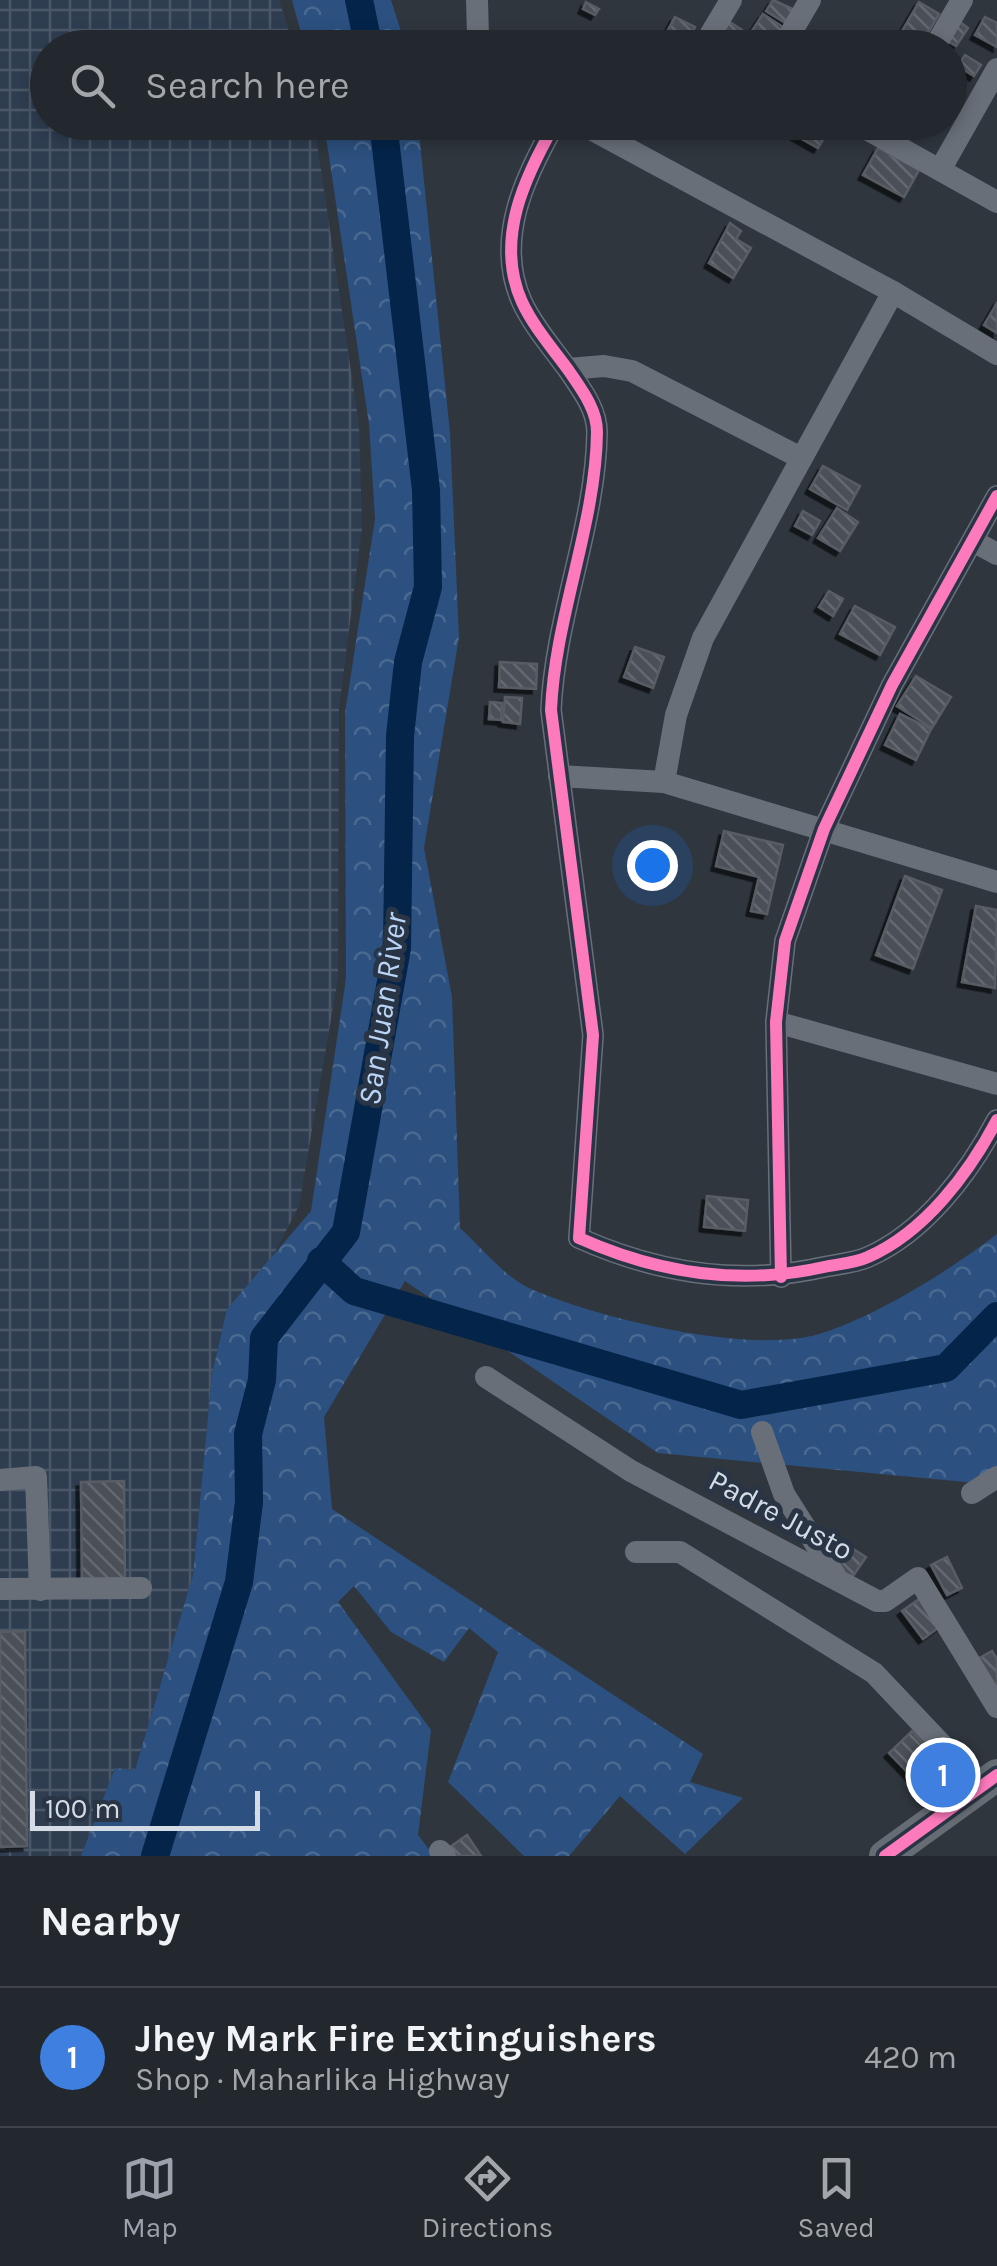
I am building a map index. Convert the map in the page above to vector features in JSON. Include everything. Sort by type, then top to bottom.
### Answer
[{"type":"highway","points":[[885,1856],[989,1780]]},
{"type":"street","points":[[478,0],[478,30]]},
{"type":"street","points":[[713,30],[731,0]]},
{"type":"street","points":[[792,30],[810,0]]},
{"type":"street","points":[[944,30],[962,0]]},
{"type":"street","points":[[967,123],[997,70]]},
{"type":"street","points":[[546,140],[524,178],[510,266],[522,303],[587,397],[597,428],[593,474],[554,657],[551,710],[593,1034],[579,1238],[626,1259],[690,1274],[781,1277],[868,1257],[918,1225],[956,1181],[997,1120]]},
{"type":"street","points":[[611,140],[893,292],[997,354]]},
{"type":"street","points":[[899,140],[940,170],[997,202]]},
{"type":"street","points":[[940,170],[957,140]]},
{"type":"street","points":[[664,782],[676,716],[703,638],[893,292]]},
{"type":"street","points":[[568,370],[604,366],[632,371],[801,458]]},
{"type":"street","points":[[781,1277],[776,1022],[785,941],[824,830],[892,685],[997,496]]},
{"type":"street","points":[[973,540],[997,554]]},
{"type":"street","points":[[559,776],[664,782],[997,882]]},
{"type":"street","points":[[776,1022],[997,1084]]},
{"type":"street","name":"Padre Justo","points":[[486,1377],[630,1470],[886,1602],[918,1578],[997,1707]]},
{"type":"street","points":[[762,1432],[784,1494],[836,1576]]},
{"type":"street","points":[[972,1493],[997,1477]]},
{"type":"street","points":[[0,1480],[36,1478],[40,1590]]},
{"type":"street","points":[[636,1552],[680,1552],[874,1673],[989,1780]]},
{"type":"street","points":[[0,1589],[141,1588]]},
{"type":"shaded area","points":[[0,0],[279,0],[289,30],[30,30],[30,140],[317,140],[359,425],[362,528],[339,708],[338,978],[299,1206],[266,1269],[227,1310],[212,1374],[193,1575],[135,1770],[115,1768],[81,1856],[0,1856]]},
{"type":"green space","points":[[292,0],[391,0],[401,30],[300,30]]},
{"type":"green space","points":[[327,140],[420,140],[450,433],[459,637],[424,848],[452,997],[460,1228],[511,1277],[529,1288],[632,1321],[714,1337],[754,1340],[819,1334],[864,1316],[935,1277],[997,1234],[997,1485],[658,1453],[405,1281],[324,1417],[332,1509],[703,1754],[690,1782],[743,1798],[685,1854],[620,1796],[569,1856],[524,1856],[448,1782],[498,1652],[469,1628],[444,1662],[391,1632],[354,1586],[338,1602],[431,1730],[418,1835],[434,1856],[81,1856],[115,1768],[135,1770],[193,1575],[212,1374],[227,1309],[311,1211],[346,979],[345,713],[375,519],[369,424]]},
{"type":"building","points":[[773,0],[795,10],[787,24],[766,11]]},
{"type":"building","points":[[586,2],[599,9],[595,15],[583,9]]},
{"type":"building","points":[[919,2],[939,14],[930,30],[903,30]]},
{"type":"building","points":[[763,14],[786,29],[785,30],[753,30]]},
{"type":"building","points":[[675,17],[695,27],[693,30],[668,30]]},
{"type":"building","points":[[985,17],[997,23],[997,47],[975,35]]},
{"type":"building","points":[[956,19],[968,28],[967,30],[948,30]]},
{"type":"building","points":[[728,21],[742,30],[722,30]]},
{"type":"building","points":[[967,56],[981,65],[974,76],[967,72]]},
{"type":"building","points":[[804,140],[823,140],[818,148]]},
{"type":"building","points":[[878,148],[919,170],[904,197],[863,175]]},
{"type":"building","points":[[730,223],[741,231],[736,239],[751,248],[733,278],[709,263]]},
{"type":"building","points":[[997,303],[997,333],[984,325]]},
{"type":"building","points":[[823,466],[860,486],[847,510],[810,489]]},
{"type":"building","points":[[837,508],[858,522],[840,551],[818,538]]},
{"type":"building","points":[[803,511],[820,521],[812,535],[795,526]]},
{"type":"building","points":[[829,591],[843,599],[833,616],[819,607]]},
{"type":"building","points":[[855,606],[895,627],[880,655],[840,634]]},
{"type":"building","points":[[635,647],[664,657],[653,688],[624,677]]},
{"type":"building","points":[[500,662],[537,664],[536,689],[499,687]]},
{"type":"building","points":[[916,676],[951,697],[932,728],[897,706]]},
{"type":"building","points":[[505,697],[522,698],[520,724],[503,722]]},
{"type":"building","points":[[490,702],[502,703],[501,720],[489,719]]},
{"type":"building","points":[[900,714],[931,729],[916,760],[885,745]]},
{"type":"building","points":[[724,831],[783,845],[767,914],[751,911],[759,877],[716,866]]},
{"type":"building","points":[[905,876],[942,890],[913,969],[876,955]]},
{"type":"building","points":[[976,906],[997,910],[995,988],[962,982]]},
{"type":"building","points":[[707,1196],[748,1200],[745,1231],[704,1227]]},
{"type":"building","points":[[124,1481],[125,1579],[82,1579],[81,1482]]},
{"type":"building","points":[[847,1545],[866,1557],[851,1579],[833,1567]]},
{"type":"building","points":[[947,1557],[962,1588],[947,1595],[931,1565]]},
{"type":"building","points":[[922,1597],[942,1625],[923,1639],[902,1611]]},
{"type":"building","points":[[25,1631],[27,1846],[0,1847],[0,1632]]},
{"type":"building","points":[[992,1651],[997,1659],[997,1706],[971,1663]]},
{"type":"building","points":[[912,1731],[936,1757],[914,1779],[889,1753]]},
{"type":"building","points":[[467,1835],[481,1856],[453,1856],[447,1849]]},
{"type":"waterway","name":"San Juan River","points":[[359,0],[365,30]]},
{"type":"waterway","name":"San Juan River","points":[[155,1856],[239,1582],[249,1502],[248,1434],[262,1380],[264,1338],[346,1232],[397,948],[400,736],[408,662],[428,587],[426,490],[385,140]]},
{"type":"waterway","points":[[321,1261],[354,1291],[741,1405],[946,1368],[997,1316]]},
{"type":"cycle path","points":[[547,140],[517,209],[511,255],[514,279],[537,329],[588,400],[597,432],[590,501],[560,640],[551,710],[593,1035],[579,1238],[638,1260],[699,1273],[793,1273],[858,1261],[889,1246],[926,1217],[959,1180],[997,1120]]},
{"type":"cycle path","points":[[781,1277],[776,1022],[785,941],[824,829],[892,685],[997,496]]},
{"type":"cycle path","points":[[885,1856],[997,1775]]},
{"type":"place","name":"Jhey Mark Fire Extinguishers","points":[[943,1775]]}]
